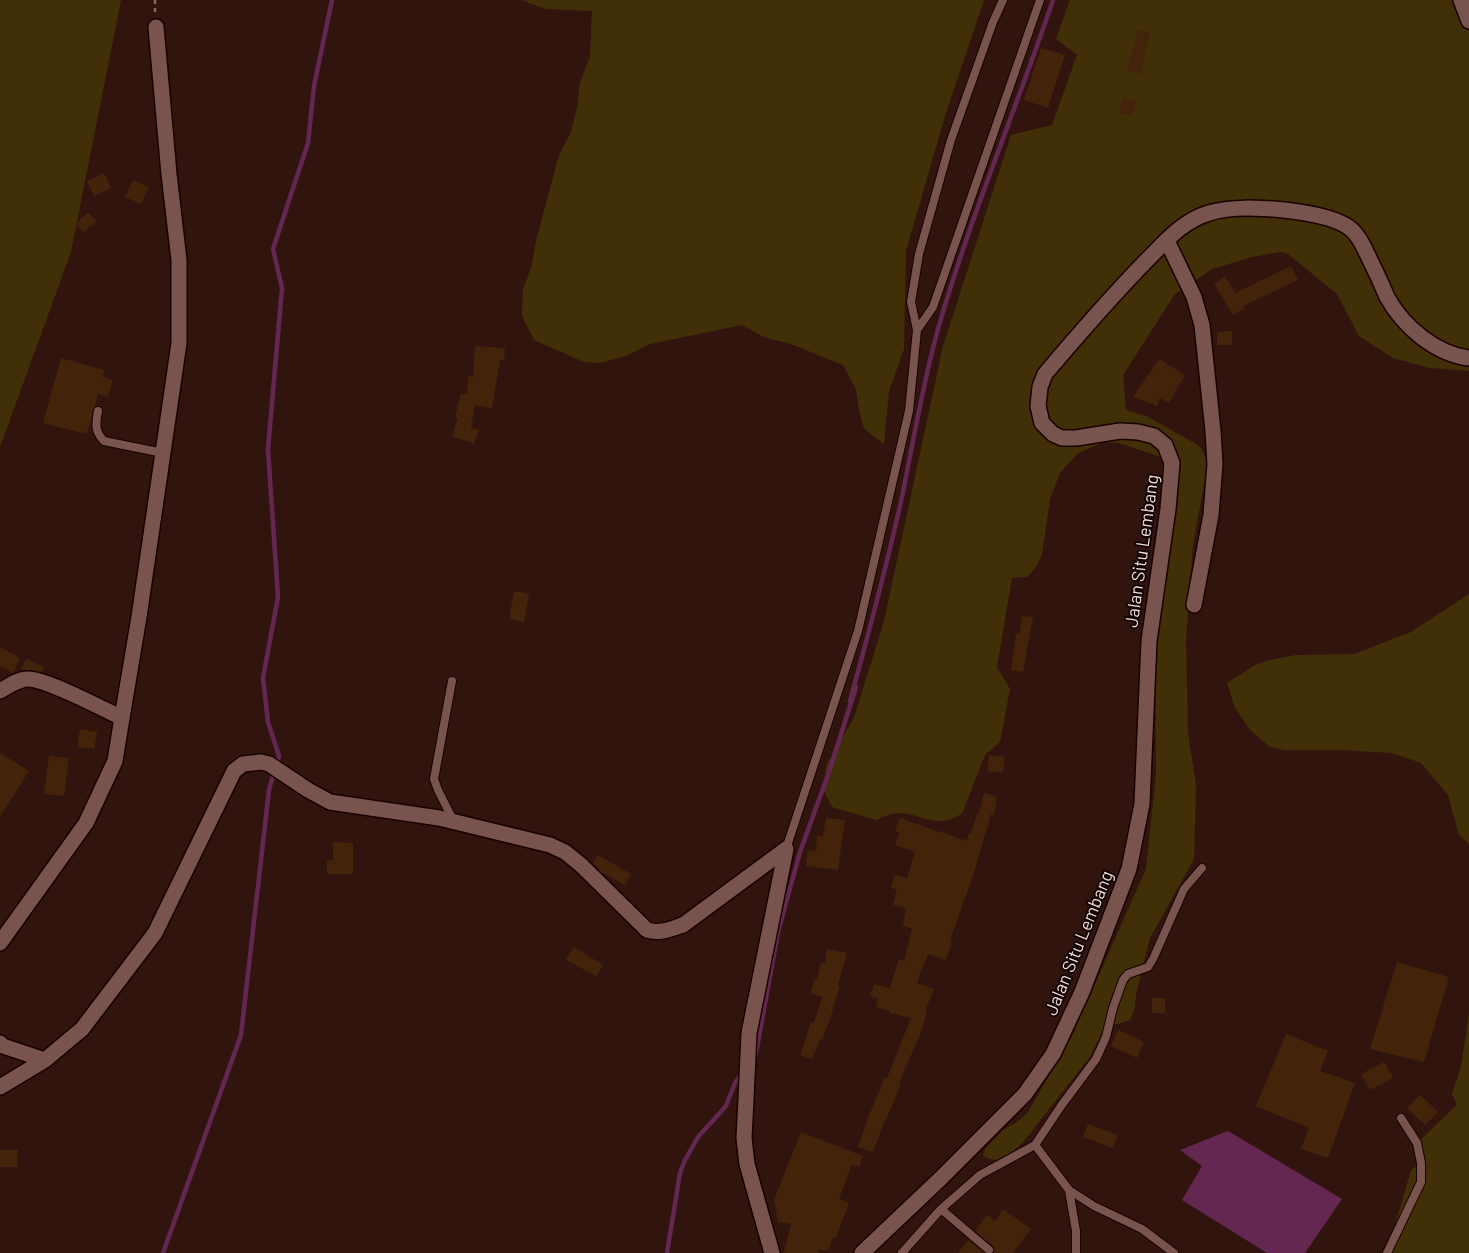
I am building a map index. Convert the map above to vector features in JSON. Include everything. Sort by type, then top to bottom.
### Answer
[{"type":"street","points":[[1461,0],[1469,21]]},
{"type":"street","points":[[0,943],[86,823],[115,762],[139,617],[179,344],[179,260],[169,174],[156,27]]},
{"type":"street","name":"Jalan Situ Lembang","points":[[862,1253],[1025,1094],[1053,1054],[1082,992],[1129,869],[1142,804],[1149,641],[1168,509],[1172,463],[1165,444],[1154,436],[1138,432],[1120,431],[1076,438],[1062,438],[1053,434],[1042,422],[1038,406],[1040,387],[1045,374],[1111,297],[1179,228],[1207,214],[1224,210],[1261,208],[1305,212],[1342,224],[1352,230],[1359,239],[1388,298],[1401,318],[1423,338],[1445,352],[1469,358]]},
{"type":"street","points":[[1167,241],[1194,297],[1202,325],[1213,431],[1215,464],[1211,515],[1194,605]]},
{"type":"street","points":[[0,691],[16,682],[28,679],[36,680],[122,718]]},
{"type":"street","points":[[0,1087],[46,1060],[82,1029],[155,933],[234,771],[243,764],[251,762],[270,764],[308,790],[330,802],[454,822],[550,845],[565,852],[581,865],[647,930],[657,932],[682,925],[786,849]]},
{"type":"street","points":[[772,1253],[747,1164],[744,1138],[749,1033],[786,849]]},
{"type":"street","points":[[0,1042],[4,1046],[46,1060]]},
{"type":"lane","points":[[786,849],[858,631],[909,411],[917,330],[910,302],[919,254],[951,140],[993,22],[1003,0]]},
{"type":"lane","points":[[917,330],[933,307],[1040,0]]},
{"type":"lane","points":[[98,411],[95,427],[98,435],[104,441],[163,453]]},
{"type":"lane","points":[[452,682],[434,779],[454,822]]},
{"type":"lane","points":[[902,1253],[941,1209],[980,1175],[1035,1145],[1096,1059],[1106,1037],[1123,980],[1128,974],[1148,967],[1153,960],[1184,889],[1202,868]]},
{"type":"lane","points":[[1387,1253],[1421,1182],[1421,1164],[1417,1143],[1401,1118]]},
{"type":"lane","points":[[1035,1145],[1069,1190],[1094,1206],[1142,1229],[1174,1253]]},
{"type":"lane","points":[[1069,1190],[1076,1231],[1076,1253]]},
{"type":"lane","points":[[941,1209],[989,1250]]},
{"type":"shaded area","points":[[0,0],[121,0],[71,252],[0,447]]},
{"type":"shaded area","points":[[521,0],[984,0],[945,116],[906,251],[904,349],[889,391],[884,444],[864,428],[856,389],[843,365],[791,344],[764,337],[742,325],[650,344],[626,356],[600,363],[584,362],[534,340],[522,316],[523,289],[532,265],[536,241],[559,155],[571,132],[580,82],[590,57],[592,11],[546,9]]},
{"type":"shaded area","points":[[1070,0],[1469,0],[1469,371],[1430,368],[1393,358],[1359,336],[1337,294],[1288,254],[1281,252],[1252,257],[1212,269],[1175,294],[1123,375],[1126,410],[1146,416],[1196,444],[1201,448],[1208,463],[1193,545],[1186,639],[1188,733],[1196,786],[1194,859],[1150,938],[1136,994],[1135,1008],[1130,1020],[1104,1028],[1090,1057],[1024,1141],[1005,1157],[994,1160],[988,1159],[983,1155],[985,1149],[1003,1130],[1016,1123],[1028,1112],[1072,1036],[1146,869],[1156,774],[1155,668],[1157,618],[1177,473],[1158,456],[1119,443],[1104,442],[1078,453],[1060,473],[1050,499],[1042,555],[1036,567],[1027,577],[1012,578],[997,667],[1010,689],[1000,742],[985,755],[962,814],[942,821],[895,813],[876,820],[832,807],[824,791],[826,765],[854,718],[884,621],[943,346],[1011,135],[1052,125],[1077,55],[1056,39]]},
{"type":"shaded area","points":[[1469,594],[1469,844],[1459,835],[1448,795],[1421,763],[1392,753],[1342,750],[1285,750],[1270,747],[1250,730],[1235,708],[1227,683],[1257,664],[1296,655],[1354,654],[1411,632]]},
{"type":"shaded area","points":[[1469,1013],[1469,1253],[1387,1253],[1411,1170],[1421,1163],[1417,1143],[1457,1105],[1452,1094],[1461,1067]]},
{"type":"shaded area","points":[[1228,1131],[1342,1199],[1305,1253],[1267,1253],[1182,1200],[1202,1166],[1180,1150]]},
{"type":"building","points":[[1138,30],[1150,33],[1141,74],[1127,70]]},
{"type":"building","points":[[1041,48],[1065,55],[1048,108],[1024,100]]},
{"type":"building","points":[[1123,98],[1136,101],[1132,116],[1119,113]]},
{"type":"building","points":[[104,173],[111,188],[94,196],[87,181]]},
{"type":"building","points":[[133,180],[149,187],[141,204],[125,197]]},
{"type":"building","points":[[88,212],[97,221],[83,232],[76,224]]},
{"type":"building","points":[[1291,266],[1298,280],[1243,306],[1245,308],[1233,315],[1214,284],[1225,276],[1235,293]]},
{"type":"building","points":[[1232,331],[1232,345],[1217,345],[1217,332]]},
{"type":"building","points":[[475,346],[505,348],[504,360],[500,360],[492,408],[475,405],[471,427],[479,430],[474,444],[452,436],[458,418],[455,417],[461,394],[467,395],[468,376],[473,377]]},
{"type":"building","points":[[61,358],[104,370],[103,377],[113,380],[108,397],[98,394],[87,434],[43,423]]},
{"type":"building","points":[[1159,359],[1185,375],[1169,403],[1160,398],[1157,406],[1133,397]]},
{"type":"building","points":[[514,591],[529,594],[524,622],[509,619]]},
{"type":"building","points":[[1022,616],[1033,617],[1023,672],[1011,670],[1016,634],[1020,634]]},
{"type":"building","points":[[0,647],[20,658],[13,673],[0,666]]},
{"type":"building","points":[[26,659],[44,667],[41,672],[21,669]]},
{"type":"building","points":[[80,729],[97,732],[94,749],[77,747]]},
{"type":"building","points":[[0,753],[29,771],[0,817]]},
{"type":"building","points":[[989,755],[1005,757],[1003,773],[987,771]]},
{"type":"building","points":[[49,756],[69,758],[64,796],[44,794]]},
{"type":"building","points":[[984,793],[997,796],[994,815],[991,814],[973,876],[950,940],[952,940],[946,960],[928,954],[924,962],[917,983],[934,989],[925,1011],[927,1012],[921,1032],[873,1152],[858,1147],[868,1118],[885,1077],[887,1078],[911,1018],[890,1013],[890,1011],[876,1007],[878,998],[870,996],[874,984],[890,988],[899,959],[904,961],[912,928],[903,926],[906,908],[893,905],[897,889],[891,888],[894,875],[907,878],[915,852],[895,845],[900,833],[895,831],[900,818],[967,841],[977,814],[979,814]]},
{"type":"building","points":[[826,818],[845,820],[838,870],[806,866],[808,850],[816,851],[817,836],[823,836]]},
{"type":"building","points":[[333,842],[353,843],[353,874],[327,874],[327,860],[333,860]]},
{"type":"building","points":[[598,855],[631,874],[625,885],[601,872],[593,863]]},
{"type":"building","points":[[574,947],[603,965],[596,976],[566,960]]},
{"type":"building","points":[[827,949],[847,953],[838,985],[840,986],[829,1022],[812,1059],[800,1055],[811,1022],[814,1023],[822,997],[810,993],[815,979],[817,980],[821,963],[825,963]]},
{"type":"building","points":[[1397,962],[1449,977],[1424,1062],[1370,1049]]},
{"type":"building","points":[[1152,998],[1165,998],[1165,1013],[1152,1013]]},
{"type":"building","points":[[1118,1030],[1144,1042],[1137,1058],[1111,1046]]},
{"type":"building","points":[[1286,1034],[1328,1051],[1320,1071],[1355,1083],[1328,1158],[1301,1149],[1309,1128],[1256,1106]]},
{"type":"building","points":[[1384,1062],[1393,1078],[1370,1090],[1361,1074]]},
{"type":"building","points":[[1420,1095],[1438,1112],[1425,1125],[1407,1108]]},
{"type":"building","points":[[1088,1124],[1118,1135],[1113,1148],[1083,1137]]},
{"type":"building","points":[[801,1132],[863,1156],[859,1167],[852,1164],[839,1199],[849,1203],[836,1238],[833,1237],[828,1251],[819,1249],[818,1253],[784,1253],[791,1224],[778,1222],[774,1200]]},
{"type":"building","points":[[0,1150],[18,1150],[17,1167],[0,1167]]},
{"type":"building","points":[[1003,1209],[1031,1229],[1013,1253],[994,1253],[993,1246],[975,1231],[987,1215],[995,1221]]},
{"type":"building","points":[[968,1240],[984,1253],[958,1253]]},
{"type":"waterway","points":[[277,765],[279,756],[268,722],[263,678],[278,597],[268,449],[282,288],[273,249],[308,143],[314,86],[332,0]]},
{"type":"waterway","points":[[752,1058],[756,1053],[778,932],[800,852],[829,772],[856,687],[850,701],[891,544],[923,390],[938,329],[964,246],[1053,0]]},
{"type":"waterway","points":[[163,1253],[241,1035],[269,790],[274,772]]},
{"type":"waterway","points":[[667,1253],[680,1173],[685,1160],[698,1137],[726,1106],[735,1083],[742,1073]]}]
